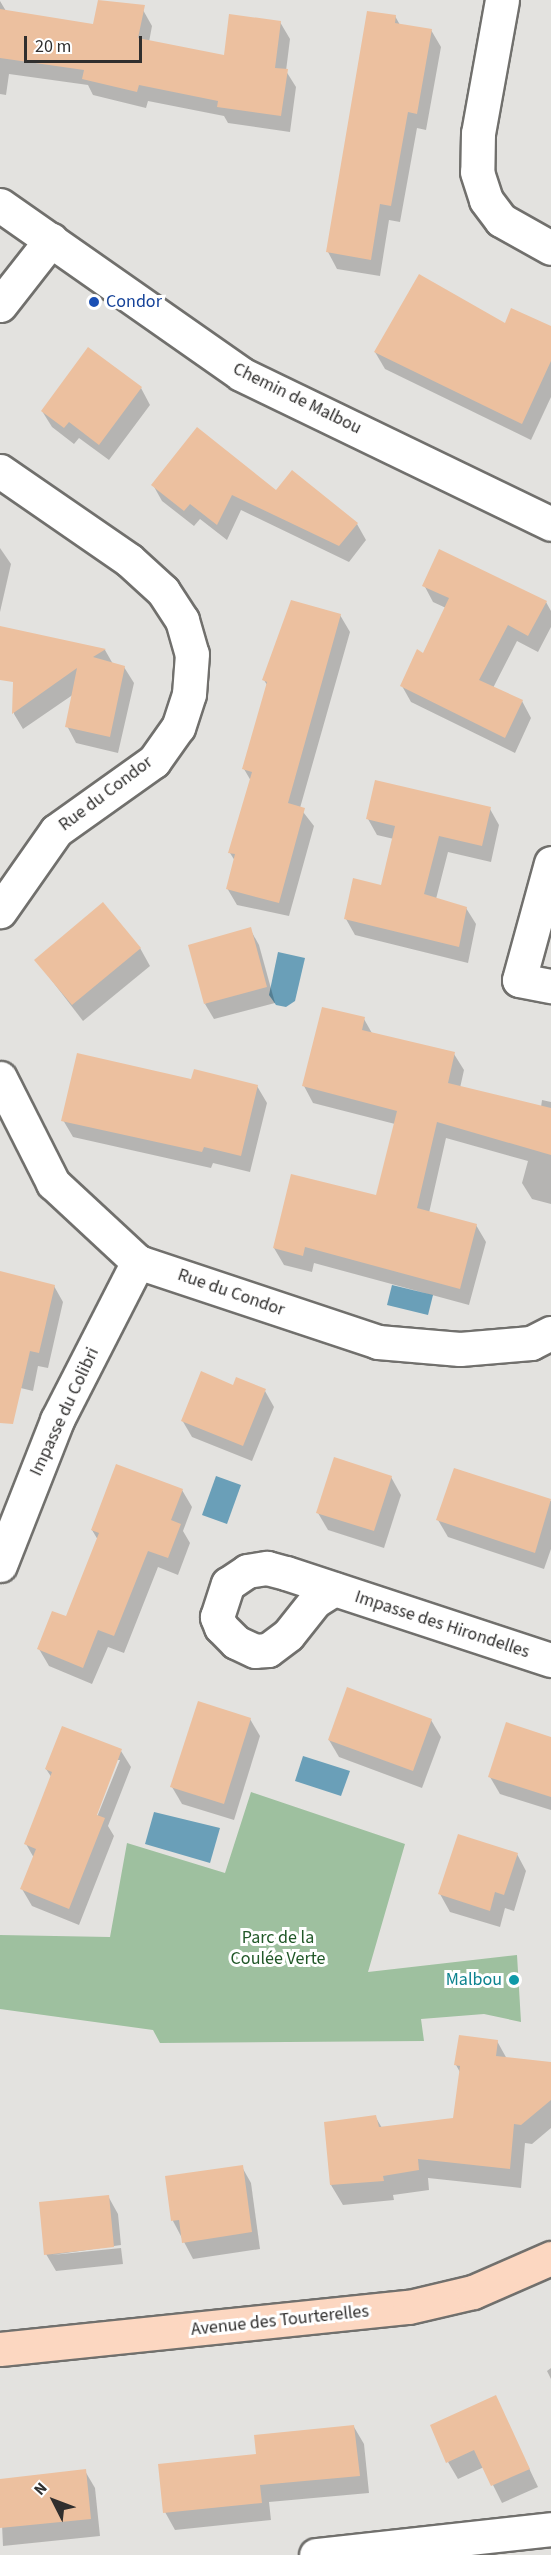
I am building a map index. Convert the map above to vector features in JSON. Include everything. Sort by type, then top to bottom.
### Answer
[{"type":"street","points":[[502,0],[478,133],[477,172],[486,200],[501,220],[551,248]]},
{"type":"street","name":"Chemin de Malbou","points":[[0,205],[241,374],[551,524]]},
{"type":"street","points":[[0,304],[51,240]]},
{"type":"street","name":"Rue du Condor","points":[[0,471],[129,560],[162,591],[182,620],[192,654],[189,694],[178,727],[154,761],[56,831],[0,911]]},
{"type":"street","points":[[551,862],[519,980],[551,986]]},
{"type":"street","name":"Rue du Condor","points":[[0,1078],[53,1183],[138,1262],[378,1342],[460,1349],[531,1343],[551,1333]]},
{"type":"street","name":"Impasse du Colibri","points":[[0,1565],[57,1419],[138,1262]]},
{"type":"street","name":"Impasse des Hirondelles","points":[[334,1589],[551,1660]]},
{"type":"street","name":"Avenue des Tourterelles","points":[[0,2349],[409,2307],[473,2292],[551,2258]]},
{"type":"street","points":[[316,2555],[551,2529]]},
{"type":"green space","name":"Parc de la Coulée Verte","points":[[251,1792],[405,1844],[368,1972],[517,1955],[521,2022],[484,2014],[421,2019],[424,2041],[160,2043],[153,2030],[0,2009],[0,1935],[110,1937],[127,1843],[225,1873]]},
{"type":"water","points":[[278,952],[305,958],[295,1001],[286,1007],[276,1005],[269,995]]},
{"type":"water","points":[[392,1285],[433,1295],[428,1315],[387,1305]]},
{"type":"water","points":[[216,1476],[241,1485],[227,1524],[202,1515]]},
{"type":"water","points":[[303,1756],[350,1771],[341,1796],[295,1781]]},
{"type":"water","points":[[154,1812],[220,1828],[210,1863],[145,1844]]},
{"type":"building","points":[[98,0],[145,5],[138,38],[224,55],[229,14],[281,21],[275,68],[288,69],[281,116],[217,107],[218,101],[139,85],[137,92],[82,79],[84,70],[0,58],[0,9],[93,24]]},
{"type":"building","points":[[367,11],[396,15],[395,23],[432,29],[417,114],[408,112],[391,206],[380,204],[371,260],[326,252]]},
{"type":"building","points":[[419,274],[505,323],[511,308],[551,326],[551,361],[522,424],[374,352]]},
{"type":"building","points":[[88,347],[142,387],[99,445],[69,422],[64,428],[41,411]]},
{"type":"building","points":[[197,427],[276,490],[292,470],[358,523],[339,546],[232,495],[217,525],[190,504],[184,511],[151,485]]},
{"type":"building","points":[[439,549],[547,601],[528,636],[508,625],[479,680],[523,700],[505,738],[400,686],[417,649],[423,653],[449,598],[422,586]]},
{"type":"building","points":[[291,600],[341,614],[288,803],[305,808],[279,903],[226,889],[235,854],[228,853],[252,772],[242,769],[267,682],[262,680]]},
{"type":"building","points":[[0,626],[106,649],[93,657],[125,666],[110,737],[65,727],[77,668],[12,714],[13,682],[0,680]]},
{"type":"building","points":[[375,780],[491,807],[482,846],[439,836],[424,894],[467,907],[459,947],[344,919],[353,878],[381,885],[395,826],[366,819]]},
{"type":"building","points":[[103,902],[141,948],[72,1005],[34,960]]},
{"type":"building","points":[[251,927],[267,987],[204,1004],[188,945]]},
{"type":"building","points":[[322,1007],[365,1017],[362,1030],[455,1052],[448,1083],[551,1108],[551,1155],[437,1122],[417,1208],[477,1224],[460,1289],[305,1247],[303,1256],[273,1248],[291,1174],[376,1195],[397,1111],[302,1086]]},
{"type":"building","points":[[77,1053],[191,1079],[194,1069],[258,1085],[241,1156],[204,1147],[202,1152],[61,1121]]},
{"type":"building","points":[[0,1271],[55,1285],[39,1353],[30,1351],[13,1424],[0,1423]]},
{"type":"building","points":[[201,1371],[233,1385],[236,1377],[266,1389],[243,1446],[181,1421]]},
{"type":"building","points":[[334,1457],[392,1476],[374,1531],[316,1513]]},
{"type":"building","points":[[116,1464],[183,1489],[171,1520],[181,1524],[168,1558],[148,1551],[114,1636],[98,1630],[83,1668],[37,1649],[52,1611],[66,1616],[99,1533],[91,1530]]},
{"type":"building","points":[[454,1468],[551,1499],[535,1553],[436,1520]]},
{"type":"building","points":[[347,1687],[432,1719],[413,1771],[328,1740]]},
{"type":"building","points":[[198,1701],[251,1718],[224,1804],[170,1787]]},
{"type":"building","points":[[506,1722],[551,1737],[551,1797],[488,1777]]},
{"type":"building","points":[[62,1726],[122,1749],[97,1815],[105,1818],[69,1909],[20,1889],[36,1849],[24,1844],[52,1772],[45,1769]]},
{"type":"building","points":[[458,1834],[518,1853],[504,1895],[495,1892],[490,1911],[438,1894]]},
{"type":"building","points":[[459,2035],[498,2040],[496,2056],[551,2062],[551,2100],[521,2125],[514,2124],[510,2169],[418,2159],[419,2170],[383,2176],[384,2181],[330,2185],[324,2122],[376,2115],[379,2127],[453,2118],[460,2066],[454,2065]]},
{"type":"building","points":[[243,2165],[252,2232],[182,2243],[179,2220],[171,2221],[165,2176]]},
{"type":"building","points":[[109,2195],[114,2247],[44,2255],[39,2202]]},
{"type":"building","points":[[496,2395],[530,2469],[491,2486],[474,2450],[446,2463],[430,2425]]},
{"type":"building","points":[[354,2425],[360,2476],[260,2485],[262,2503],[163,2513],[158,2464],[256,2454],[254,2435]]},
{"type":"building","points":[[86,2469],[91,2519],[0,2528],[0,2479]]},
{"type":"place","name":"Condor","points":[[94,302]]},
{"type":"place","name":"Malbou","points":[[514,1980]]}]
